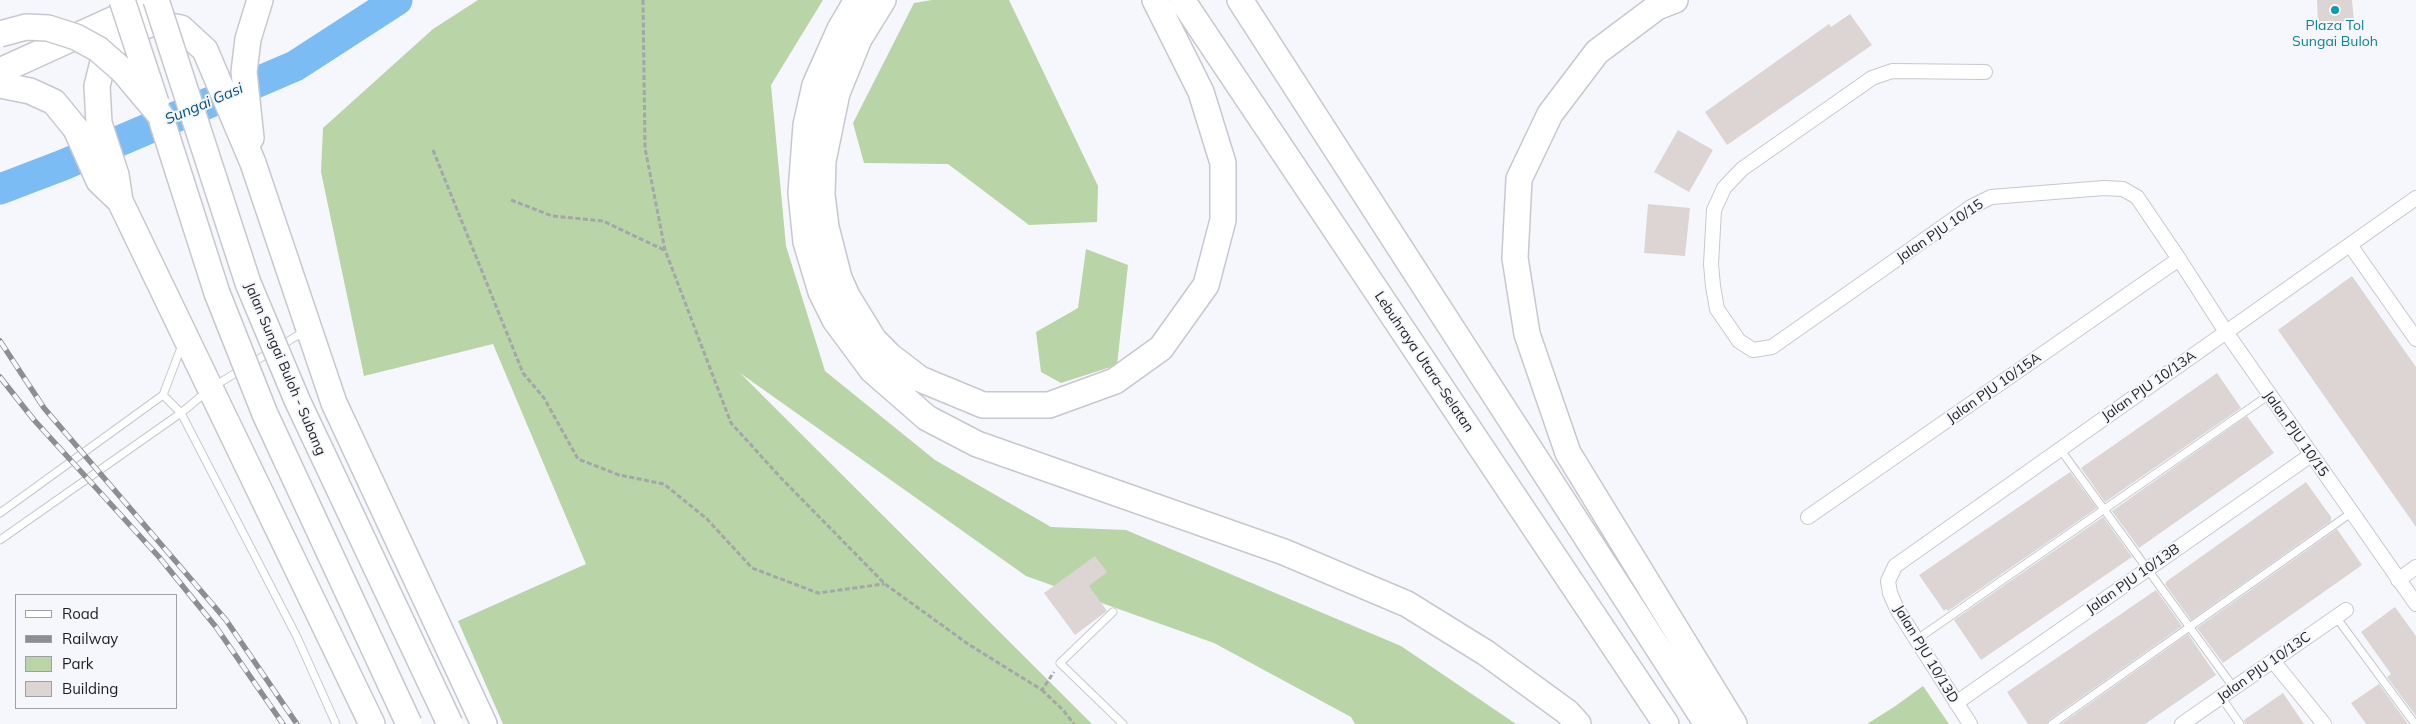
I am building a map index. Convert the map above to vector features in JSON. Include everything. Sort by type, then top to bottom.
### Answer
[{"type":"highway","points":[[122,0],[217,293],[265,414],[409,724]]},
{"type":"highway","points":[[0,71],[156,0]]},
{"type":"highway","name":"Jalan Sungai Buloh - Subang","points":[[156,0],[248,283],[297,400],[450,724]]},
{"type":"highway","points":[[253,163],[244,72],[248,39],[260,0]]},
{"type":"highway","points":[[857,0],[840,29],[815,85],[806,125],[801,194],[806,242],[821,292],[834,320],[872,370],[926,418],[977,444],[1284,552],[1407,604],[1486,653],[1567,712],[1578,724]]},
{"type":"highway","points":[[884,0],[859,39],[837,92],[826,138],[823,161],[822,195],[826,227],[839,278],[847,296],[874,340],[890,356],[920,379],[983,406],[1049,405],[1115,381],[1162,348],[1206,285],[1222,220],[1223,163],[1201,92],[1155,0]]},
{"type":"highway","name":"Lebuhraya Utara–Selatan","points":[[1182,0],[1666,724]]},
{"type":"highway","points":[[1240,0],[1707,724]]},
{"type":"highway","points":[[1676,0],[1657,7],[1597,52],[1550,114],[1519,179],[1515,258],[1527,334],[1568,453],[1734,724]]},
{"type":"highway","points":[[372,724],[120,201],[116,175],[99,124],[97,86],[103,62],[123,34],[154,23],[181,28],[205,50],[253,163],[334,403],[484,724]]},
{"type":"highway","points":[[0,34],[26,27],[48,28],[76,37],[98,49],[123,71],[160,115]]},
{"type":"highway","points":[[0,85],[30,91],[54,102],[76,129],[100,181],[120,201]]},
{"type":"street","name":"Jalan PJU 10/15","points":[[1986,72],[1892,71],[1872,78],[1742,169],[1724,188],[1714,210],[1711,264],[1713,286],[1717,309],[1739,341],[1753,350],[1772,347],[1971,207],[1992,197],[2104,188],[2123,189],[2136,197],[2269,395],[2416,604]]},
{"type":"street","name":"Jalan PJU 10/13A","points":[[1888,580],[1895,566],[1909,554],[2416,198]]},
{"type":"street","points":[[2350,245],[2416,339]]},
{"type":"street","name":"Jalan PJU 10/15A","points":[[1808,517],[2179,259]]},
{"type":"street","name":"Jalan PJU 10/13B","points":[[1956,703],[2311,455]]},
{"type":"street","points":[[2398,580],[2416,567]]},
{"type":"street","name":"Jalan PJU 10/13D","points":[[1888,580],[1890,594],[1916,640],[1970,724]]},
{"type":"street","name":"Jalan PJU 10/13C","points":[[2182,724],[2341,613]]},
{"type":"street","points":[[2273,661],[2324,724]]},
{"type":"lane","points":[[0,540],[181,412],[211,388],[309,329]]},
{"type":"lane","points":[[0,513],[163,395],[186,335]]},
{"type":"lane","points":[[163,395],[181,412],[297,637],[336,724]]},
{"type":"lane","points":[[1916,640],[2269,395]]},
{"type":"lane","points":[[2060,449],[2234,688]]},
{"type":"lane","points":[[2052,724],[2351,513]]},
{"type":"lane","points":[[1113,612],[1060,663],[1123,724]]},
{"type":"lane","points":[[2341,613],[2415,724]]},
{"type":"lane","points":[[2221,697],[2240,724]]},
{"type":"path","points":[[642,0],[645,148],[665,250],[731,422],[781,478],[885,584],[968,644],[1042,690],[1063,710],[1074,724]]},
{"type":"path","points":[[433,150],[523,373],[544,398],[578,459],[619,475],[664,484],[707,519],[752,568],[818,593],[885,584]]},
{"type":"path","points":[[511,200],[552,216],[603,221],[665,250]]},
{"type":"path","points":[[1042,690],[1060,663]]},
{"type":"green space","points":[[478,0],[823,0],[771,85],[786,246],[825,371],[935,460],[1051,527],[1126,530],[1401,646],[1516,724],[1355,724],[1351,717],[1214,643],[1026,576],[740,373],[1092,724],[503,724],[458,621],[586,564],[493,344],[364,376],[321,172],[323,128],[433,29]]},
{"type":"green space","points":[[932,0],[1009,0],[1098,186],[1097,222],[1029,225],[948,164],[864,163],[853,123],[914,3]]},
{"type":"green space","points":[[1086,249],[1128,265],[1117,365],[1061,383],[1041,372],[1036,332],[1078,308]]},
{"type":"green space","points":[[1923,686],[1949,724],[1867,724],[1894,707]]},
{"type":"building","name":"Plaza Tol Sungai Buloh","points":[[2317,0],[2352,0],[2354,21],[2318,24]]},
{"type":"building","points":[[1850,14],[1872,45],[1727,145],[1705,112],[1829,24],[1831,27]]},
{"type":"building","points":[[1678,130],[1713,150],[1689,192],[1654,172]]},
{"type":"building","points":[[1648,204],[1690,208],[1685,256],[1644,253]]},
{"type":"building","points":[[2352,276],[2416,367],[2416,527],[2278,330]]},
{"type":"building","points":[[2217,373],[2241,408],[2105,502],[2081,468]]},
{"type":"building","points":[[2247,416],[2274,453],[2139,548],[2112,511]]},
{"type":"building","points":[[2070,472],[2097,508],[1948,611],[1946,609],[1944,611],[1919,575]]},
{"type":"building","points":[[2306,482],[2331,517],[2331,521],[2191,620],[2165,584],[2167,581]]},
{"type":"building","points":[[2103,517],[2132,557],[1981,660],[1954,620]]},
{"type":"building","points":[[2337,529],[2362,565],[2223,663],[2197,628]]},
{"type":"building","points":[[1095,556],[1107,572],[1089,586],[1107,611],[1075,635],[1044,593]]},
{"type":"building","points":[[2156,590],[2182,626],[2049,720],[2047,724],[2028,724],[2007,692]]},
{"type":"building","points":[[2395,607],[2416,636],[2416,716],[2387,677],[2391,674],[2361,632]]},
{"type":"building","points":[[2188,634],[2216,675],[2145,724],[2061,724]]},
{"type":"building","points":[[2379,684],[2408,724],[2366,724],[2351,703]]},
{"type":"building","points":[[2283,693],[2304,724],[2245,724],[2244,720]]},
{"type":"waterway","name":"Sungai Gasi","points":[[0,189],[63,165],[295,66],[397,0]]},
{"type":"railway","points":[[0,341],[44,408],[226,620],[297,724]]},
{"type":"railway","points":[[0,377],[34,420],[159,557],[216,627],[283,724]]},
{"type":"place","name":"Plaza Tol Sungai Buloh","points":[[2335,10]]}]
